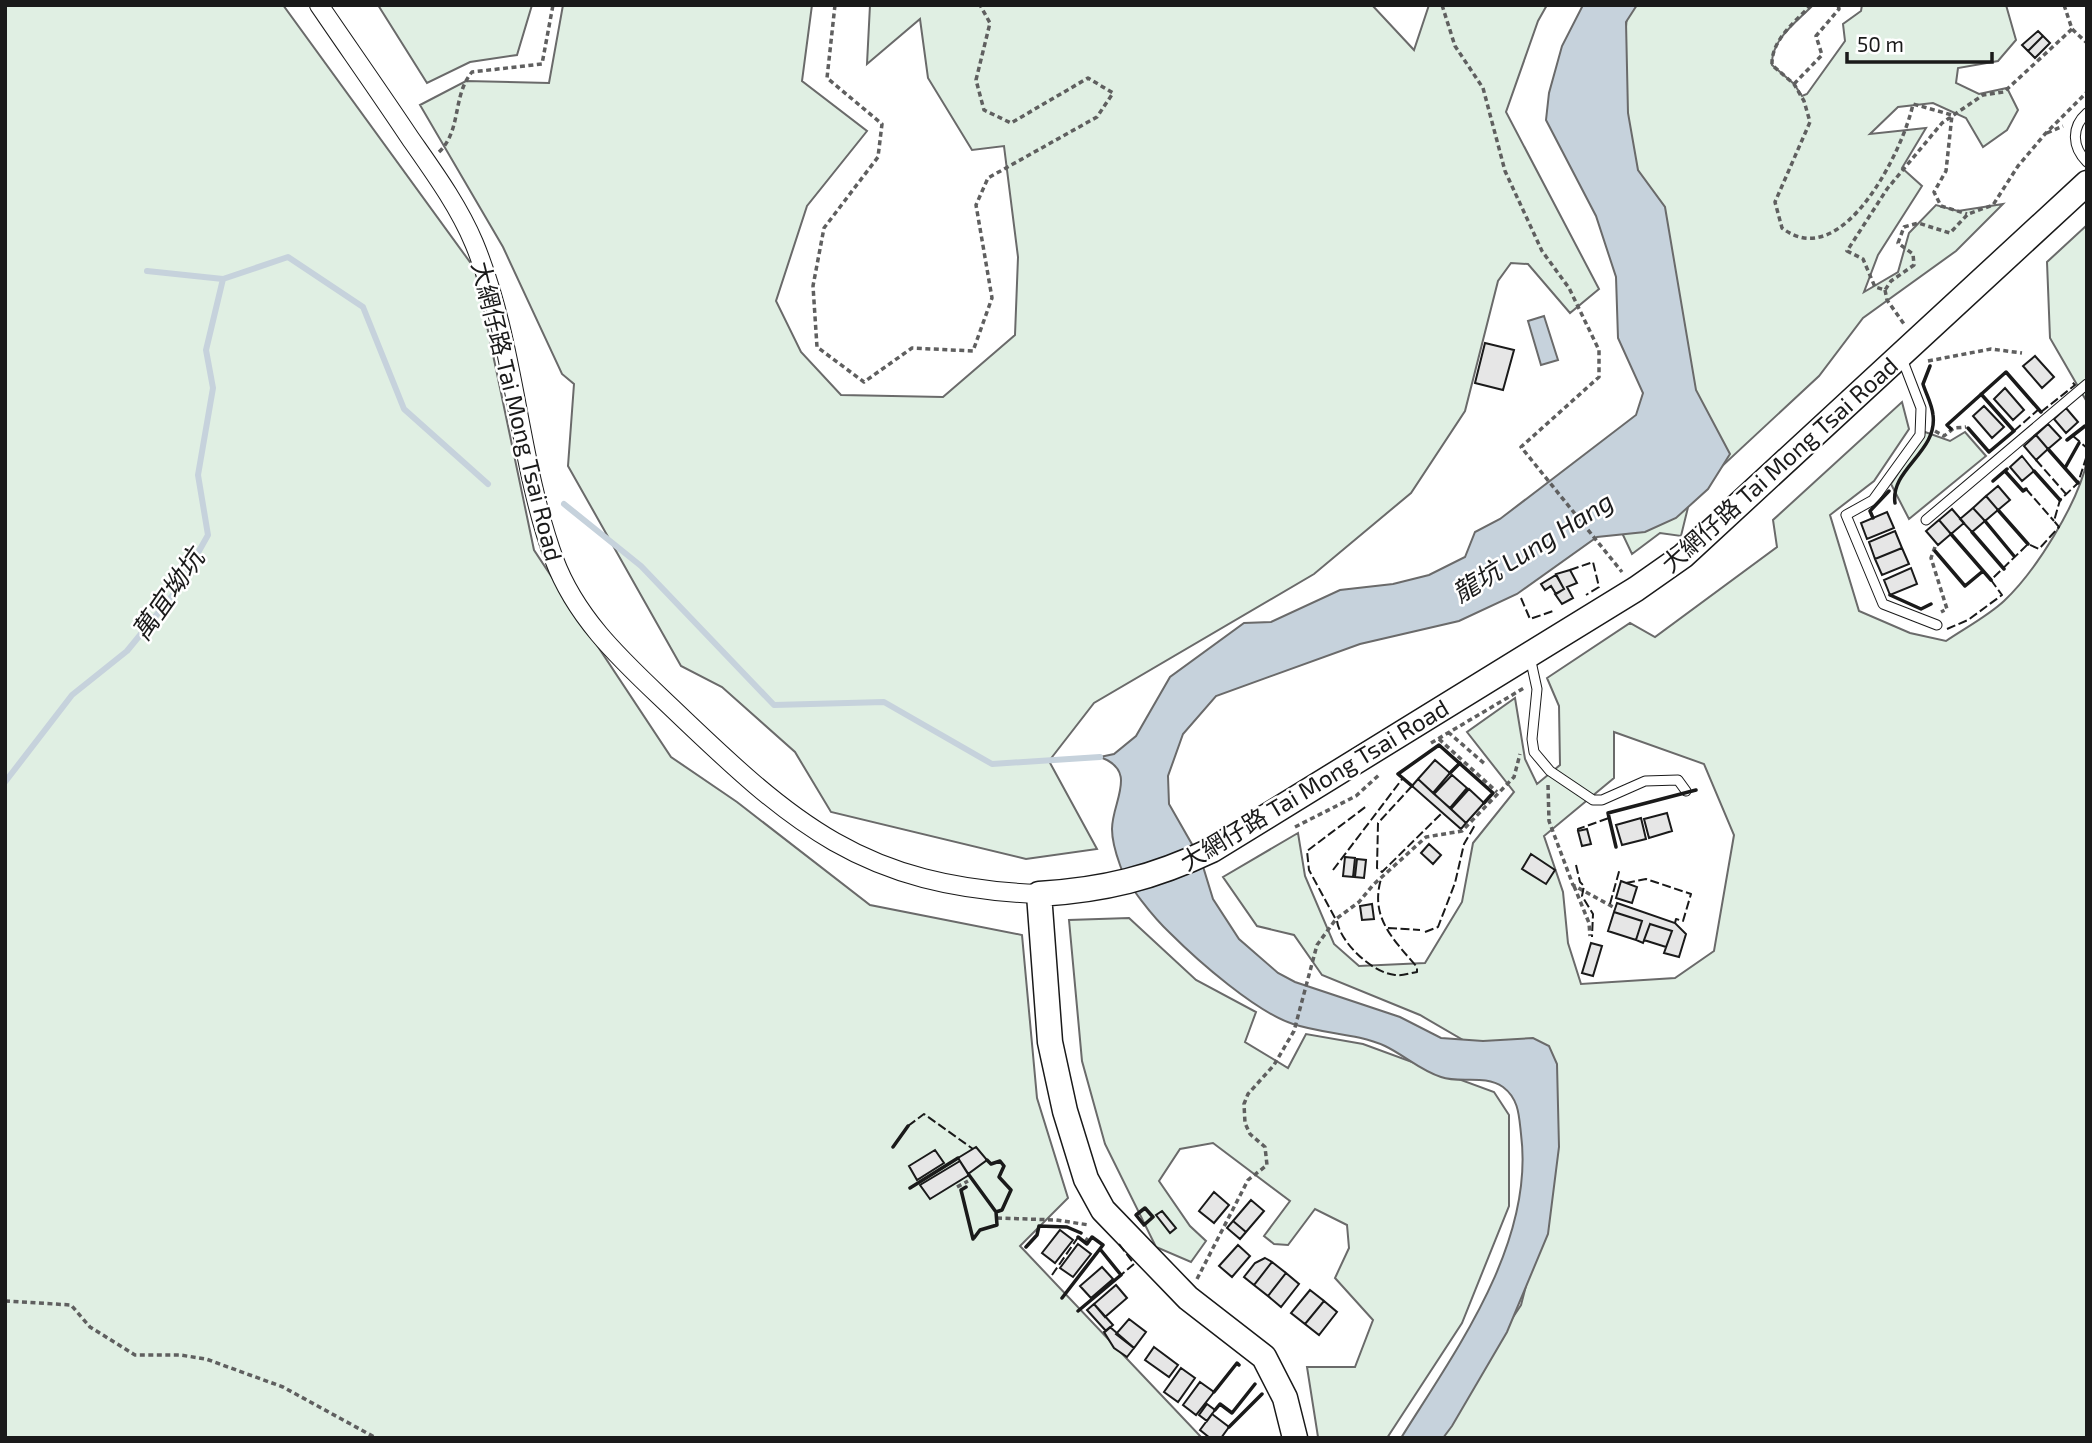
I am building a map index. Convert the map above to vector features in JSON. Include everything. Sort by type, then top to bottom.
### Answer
[{"type":"street","name":"大網仔路 Tai Mong Tsai Road","points":[[319,5],[458,211],[479,256],[498,320],[548,541],[568,591],[599,636],[756,787],[825,839],[865,859],[928,880],[996,892],[1039,894],[1084,891],[1127,883],[1212,849],[1434,727],[1530,655],[1636,589],[1683,556],[1903,361],[2087,183]]},
{"type":"street","points":[[1039,894],[1050,1042],[1065,1111],[1086,1179],[1103,1210],[1188,1298],[1265,1357],[1285,1398],[1295,1438]]},
{"type":"lane","points":[[2087,113],[2075,128],[2075,136],[2087,162]]},
{"type":"lane","points":[[1903,361],[1922,414],[1917,442],[1873,500],[1846,515],[1883,604],[1937,625]]},
{"type":"lane","points":[[1926,520],[2087,384]]},
{"type":"lane","points":[[1530,655],[1537,689],[1534,752],[1547,769],[1583,796],[1593,800],[1652,779],[1678,780],[1686,791]]},
{"type":"path","points":[[427,163],[451,137],[461,90],[472,72],[542,64],[553,5]]},
{"type":"path","points":[[835,5],[827,78],[882,124],[878,156],[824,228],[813,286],[817,348],[864,382],[912,348],[973,352],[992,298],[976,205],[988,178],[1097,117],[1113,93],[1088,78],[1011,123],[985,110],[976,80],[990,23],[981,5]]},
{"type":"path","points":[[1442,5],[1455,46],[1483,88],[1504,171],[1542,251],[1569,288],[1599,350],[1600,377],[1521,447],[1628,579]]},
{"type":"path","points":[[1811,5],[1774,49],[1772,65],[1794,84],[1804,101],[1810,122],[1785,173],[1775,210],[1782,228],[1796,235],[1825,234],[1850,221],[1899,149],[1913,104],[1952,115]]},
{"type":"path","points":[[1794,84],[1822,55],[1816,36],[1839,9],[1838,5]]},
{"type":"path","points":[[2064,5],[2072,29],[2087,43]]},
{"type":"path","points":[[1885,290],[1875,287],[1861,258],[1847,251],[1894,180],[1922,145],[1952,115],[1983,95],[2004,92],[2072,29]]},
{"type":"path","points":[[1885,290],[1915,262],[1913,254],[1898,243],[1904,227],[1918,223],[1950,233],[1968,214],[1993,205],[2018,166],[2087,92]]},
{"type":"path","points":[[1952,115],[1946,171],[1934,192],[1941,206],[1968,214]]},
{"type":"path","points":[[1885,290],[1886,298],[1898,316]]},
{"type":"path","points":[[1903,361],[1976,350],[1999,349],[2022,353]]},
{"type":"path","points":[[1922,414],[1942,437],[1954,428],[1966,427]]},
{"type":"path","points":[[1935,547],[1931,558],[1947,609]]},
{"type":"path","points":[[1191,1289],[1248,1180],[1267,1165],[1265,1147],[1250,1134],[1245,1123],[1244,1104],[1248,1094],[1274,1065],[1294,1031],[1311,977],[1317,945],[1336,919],[1359,902],[1373,885],[1426,837],[1462,831],[1514,777],[1525,732],[1534,720]]},
{"type":"path","points":[[1434,727],[1497,792]]},
{"type":"path","points":[[1434,727],[1486,765]]},
{"type":"path","points":[[1547,769],[1549,821],[1589,923],[1590,936]]},
{"type":"path","points":[[1573,885],[1615,908]]},
{"type":"path","points":[[957,1186],[968,1181]]},
{"type":"path","points":[[997,1218],[1066,1221],[1123,1231]]},
{"type":"path","points":[[1085,1242],[1090,1235]]},
{"type":"path","points":[[5,1301],[71,1305],[90,1327],[135,1355],[192,1356],[206,1359],[283,1387],[376,1438]]},
{"type":"green space","points":[[5,5],[283,5],[475,269],[534,550],[671,757],[737,802],[870,905],[1022,935],[1037,1098],[1068,1198],[1020,1246],[1202,1438],[5,1438]]},
{"type":"green space","points":[[378,5],[532,5],[517,55],[470,62],[427,83]]},
{"type":"green space","points":[[563,5],[812,5],[802,81],[867,131],[807,206],[776,301],[801,352],[841,395],[943,397],[1015,335],[1018,257],[1004,146],[972,150],[928,78],[920,19],[867,64],[870,5],[1372,5],[1414,50],[1429,5],[1547,5],[1538,21],[1506,112],[1599,289],[1570,313],[1528,264],[1511,263],[1498,281],[1465,411],[1411,493],[1314,574],[1094,703],[1049,761],[1097,849],[1026,859],[831,812],[795,752],[722,687],[681,666],[568,466],[574,384],[562,374],[503,247],[420,105],[466,81],[549,83]]},
{"type":"green space","points":[[1628,5],[1813,5],[1780,39],[1773,56],[1772,65],[1794,84],[1802,96],[1807,94],[1845,41],[1843,24],[1861,11],[1862,5],[2006,5],[2016,40],[1998,61],[1958,68],[1956,83],[1979,94],[2007,88],[2018,110],[2007,130],[1983,147],[1966,118],[1933,103],[1898,107],[1870,134],[1926,128],[1902,168],[1922,186],[1878,255],[1864,292],[1898,272],[1909,233],[1936,205],[1958,211],[2003,204],[1956,251],[1863,318],[1819,376],[1691,495],[1681,536],[1660,533],[1632,554],[1614,516],[1701,447],[1617,124]]},
{"type":"green space","points":[[2087,225],[2087,402],[2050,338],[2047,262]]},
{"type":"green space","points":[[1902,402],[1909,429],[1874,481],[1830,515],[1859,611],[1910,633],[1946,641],[1998,606],[2029,572],[2065,516],[2087,461],[2087,1438],[1433,1438],[1521,1305],[1555,1174],[1550,1054],[1470,1044],[1420,1015],[1322,975],[1294,935],[1257,926],[1223,877],[1298,833],[1305,876],[1334,944],[1359,966],[1425,963],[1462,902],[1473,843],[1514,792],[1467,732],[1515,698],[1525,759],[1537,784],[1560,765],[1559,706],[1547,678],[1630,623],[1655,637],[1777,547],[1773,520]],"holes":[[[1614,732],[1704,764],[1734,835],[1714,951],[1675,978],[1581,984],[1568,943],[1563,892],[1544,836],[1614,778]]]},
{"type":"green space","points":[[1925,432],[1950,441],[1965,432],[1986,456],[1909,519],[1891,484]]},
{"type":"green space","points":[[1129,918],[1196,980],[1256,1012],[1245,1042],[1288,1068],[1306,1034],[1363,1044],[1494,1092],[1509,1115],[1509,1206],[1462,1323],[1387,1438],[1318,1437],[1307,1367],[1355,1367],[1373,1320],[1335,1278],[1349,1248],[1347,1225],[1315,1209],[1288,1245],[1274,1244],[1264,1236],[1290,1201],[1213,1143],[1180,1149],[1159,1181],[1190,1226],[1206,1241],[1191,1262],[1156,1247],[1105,1144],[1082,1061],[1069,920]]},
{"type":"water","name":"龍坑 Lung Hang","points":[[1583,5],[1637,5],[1626,22],[1628,113],[1638,170],[1665,207],[1696,390],[1730,454],[1708,489],[1676,518],[1645,532],[1597,537],[1517,594],[1459,621],[1360,644],[1216,696],[1183,734],[1168,776],[1169,804],[1201,860],[1213,899],[1239,939],[1278,973],[1295,982],[1400,1017],[1441,1038],[1483,1041],[1533,1038],[1549,1046],[1557,1064],[1559,1147],[1548,1234],[1507,1332],[1452,1426],[1443,1438],[1401,1438],[1467,1332],[1504,1255],[1516,1215],[1522,1175],[1521,1134],[1515,1102],[1503,1087],[1496,1083],[1441,1077],[1374,1042],[1304,1027],[1278,1018],[1211,971],[1157,919],[1123,873],[1114,848],[1112,829],[1121,779],[1112,763],[1100,757],[1114,754],[1136,736],[1170,677],[1244,623],[1271,622],[1340,590],[1393,584],[1429,575],[1465,557],[1475,532],[1500,519],[1636,415],[1643,393],[1618,338],[1616,277],[1596,216],[1546,120],[1549,93],[1562,46]]},
{"type":"water","points":[[1544,316],[1558,360],[1541,365],[1528,321]]},
{"type":"building","points":[[2038,31],[2043,36],[2028,51],[2022,45]]},
{"type":"building","points":[[2043,36],[2050,43],[2035,58],[2028,51]]},
{"type":"building","points":[[1485,343],[1514,350],[1503,390],[1475,383]]},
{"type":"building","points":[[2035,356],[2054,377],[2042,388],[2023,366]]},
{"type":"building","points":[[2005,388],[2024,410],[2013,420],[1994,399]]},
{"type":"building","points":[[1984,406],[2004,427],[1992,438],[1973,416]]},
{"type":"building","points":[[2066,408],[2078,422],[2066,433],[2054,419]]},
{"type":"building","points":[[2048,424],[2061,438],[2048,449],[2036,435]]},
{"type":"building","points":[[2036,435],[2048,449],[2036,460],[2024,446]]},
{"type":"building","points":[[2022,456],[2034,471],[2022,481],[2010,467]]},
{"type":"building","points":[[1998,486],[2010,500],[1998,510],[1986,496]]},
{"type":"building","points":[[1986,496],[1998,510],[1985,521],[1973,508]]},
{"type":"building","points":[[1973,508],[1985,521],[1972,532],[1960,519]]},
{"type":"building","points":[[1952,509],[1964,523],[1951,534],[1939,520]]},
{"type":"building","points":[[1887,512],[1894,528],[1867,539],[1861,523]]},
{"type":"building","points":[[1939,520],[1951,534],[1938,545],[1926,531]]},
{"type":"building","points":[[1895,531],[1902,548],[1875,559],[1869,542]]},
{"type":"building","points":[[1902,548],[1909,564],[1882,575],[1875,559]]},
{"type":"building","points":[[1911,568],[1917,584],[1890,595],[1884,580]]},
{"type":"building","points":[[1570,570],[1577,583],[1567,587],[1573,598],[1562,604],[1555,594],[1564,589],[1556,574]]},
{"type":"building","points":[[1556,575],[1564,589],[1556,594],[1551,586],[1545,590],[1541,584]]},
{"type":"building","points":[[1435,760],[1450,773],[1433,793],[1418,779]]},
{"type":"building","points":[[1452,775],[1467,788],[1450,808],[1434,794]]},
{"type":"building","points":[[1418,779],[1466,823],[1461,829],[1412,786]]},
{"type":"building","points":[[1469,789],[1484,803],[1466,823],[1451,809]]},
{"type":"building","points":[[1667,813],[1672,831],[1649,838],[1644,819]]},
{"type":"building","points":[[1641,818],[1646,839],[1622,845],[1616,825]]},
{"type":"building","points":[[1587,829],[1591,844],[1582,846],[1578,831]]},
{"type":"building","points":[[1429,844],[1441,855],[1433,864],[1421,853]]},
{"type":"building","points":[[1531,854],[1555,870],[1546,884],[1522,869]]},
{"type":"building","points":[[1345,857],[1355,858],[1353,877],[1343,876]]},
{"type":"building","points":[[1357,859],[1366,860],[1364,878],[1355,877]]},
{"type":"building","points":[[1621,881],[1637,887],[1632,903],[1616,898]]},
{"type":"building","points":[[1617,903],[1675,923],[1686,934],[1679,957],[1664,953],[1672,931],[1650,924],[1643,943],[1636,940],[1642,921],[1614,912]]},
{"type":"building","points":[[1372,904],[1374,919],[1362,920],[1360,906]]},
{"type":"building","points":[[1614,912],[1642,921],[1636,940],[1608,931]]},
{"type":"building","points":[[1650,924],[1672,931],[1666,947],[1644,940]]},
{"type":"building","points":[[1591,943],[1602,946],[1593,976],[1582,973]]},
{"type":"building","points":[[976,1147],[987,1160],[968,1174],[958,1158]]},
{"type":"building","points":[[935,1150],[944,1163],[917,1180],[909,1166]]},
{"type":"building","points":[[960,1161],[969,1175],[930,1199],[920,1185]]},
{"type":"building","points":[[1214,1192],[1229,1205],[1214,1223],[1199,1211]]},
{"type":"building","points":[[1251,1200],[1264,1211],[1246,1232],[1233,1221]]},
{"type":"building","points":[[1162,1211],[1176,1228],[1170,1233],[1156,1215]]},
{"type":"building","points":[[1233,1221],[1246,1232],[1240,1239],[1227,1228]]},
{"type":"building","points":[[1060,1230],[1073,1240],[1055,1263],[1042,1253]]},
{"type":"building","points":[[1078,1244],[1091,1254],[1073,1277],[1060,1268]]},
{"type":"building","points":[[1238,1245],[1250,1256],[1232,1277],[1219,1266]]},
{"type":"building","points":[[1265,1258],[1272,1262],[1254,1285],[1244,1277],[1255,1263]]},
{"type":"building","points":[[1272,1262],[1286,1273],[1268,1296],[1254,1285]]},
{"type":"building","points":[[1102,1267],[1113,1279],[1091,1298],[1080,1286]]},
{"type":"building","points":[[1286,1273],[1299,1284],[1281,1307],[1268,1296]]},
{"type":"building","points":[[1116,1285],[1127,1298],[1105,1317],[1094,1304]]},
{"type":"building","points":[[1310,1290],[1324,1301],[1305,1324],[1291,1313]]},
{"type":"building","points":[[1324,1301],[1337,1312],[1319,1335],[1305,1324]]},
{"type":"building","points":[[1094,1304],[1113,1325],[1106,1331],[1087,1310]]},
{"type":"building","points":[[1129,1319],[1146,1332],[1134,1348],[1116,1334]]},
{"type":"building","points":[[1110,1327],[1134,1348],[1127,1357],[1114,1348],[1104,1332]]},
{"type":"building","points":[[1154,1347],[1178,1365],[1169,1377],[1145,1360]]},
{"type":"building","points":[[1181,1368],[1195,1378],[1178,1402],[1164,1392]]},
{"type":"building","points":[[1200,1382],[1214,1392],[1196,1415],[1183,1405]]},
{"type":"building","points":[[1207,1404],[1215,1410],[1207,1421],[1199,1415]]},
{"type":"building","points":[[1212,1414],[1229,1427],[1221,1438],[1210,1438],[1200,1430]]},
{"type":"waterway","points":[[147,271],[223,279],[288,257],[363,307],[404,409],[488,484]]},
{"type":"waterway","name":"萬宜坳坑","points":[[5,782],[72,695],[127,651],[177,590],[208,535],[198,475],[213,388],[206,350],[223,279]]},
{"type":"waterway","points":[[564,504],[641,566],[774,705],[884,702],[992,764],[1100,757]]},
{"type":"fence","points":[[2041,412],[2075,385],[2072,382]]},
{"type":"fence","points":[[2014,431],[2039,409]]},
{"type":"fence","points":[[2073,436],[2087,448]]},
{"type":"fence","points":[[1947,629],[1968,620],[2002,595],[1991,580],[2028,544],[2039,549],[2059,527],[2054,521],[2060,500],[2078,483],[2087,455]]},
{"type":"fence","points":[[2036,460],[2066,494]]},
{"type":"fence","points":[[2026,489],[2054,521]]},
{"type":"fence","points":[[1570,570],[1593,562],[1599,587],[1586,595]]},
{"type":"fence","points":[[1521,598],[1530,619],[1553,611]]},
{"type":"fence","points":[[1333,870],[1403,778]]},
{"type":"fence","points":[[1412,786],[1378,823],[1377,868],[1382,872],[1442,813]]},
{"type":"fence","points":[[1335,918],[1309,870],[1307,851],[1368,805]]},
{"type":"fence","points":[[1578,831],[1609,818]]},
{"type":"fence","points":[[1425,932],[1438,927],[1455,883],[1464,844],[1475,825]]},
{"type":"fence","points":[[1576,865],[1580,882],[1584,886],[1582,896],[1593,914],[1592,937]]},
{"type":"fence","points":[[1610,904],[1620,868]]},
{"type":"fence","points":[[1337,921],[1344,938],[1367,963],[1395,975],[1417,972],[1417,967],[1392,936],[1381,916],[1378,905],[1381,879]]},
{"type":"fence","points":[[1626,883],[1646,879],[1691,894],[1683,921],[1676,919],[1675,923]]},
{"type":"fence","points":[[1388,928],[1420,930]]},
{"type":"fence","points":[[908,1126],[924,1114],[973,1149]]},
{"type":"fence","points":[[1052,1275],[1081,1233]]},
{"type":"fence","points":[[1119,1244],[1134,1264],[1121,1275]]},
{"type":"wall","points":[[1895,503],[1895,491],[1900,480],[1922,450],[1933,428],[1933,415],[1923,384],[1930,366]]},
{"type":"wall","points":[[1951,429],[1947,425],[2006,372],[2041,412]]},
{"type":"wall","points":[[1968,428],[1989,452],[2014,431],[1981,394]]},
{"type":"wall","points":[[2067,440],[2085,426]]},
{"type":"wall","points":[[2065,468],[2079,443]]},
{"type":"wall","points":[[2048,449],[2078,483]]},
{"type":"wall","points":[[1993,481],[2007,469]]},
{"type":"wall","points":[[2005,471],[2023,491],[2026,489]]},
{"type":"wall","points":[[2034,471],[2060,500]]},
{"type":"wall","points":[[1873,518],[1870,511],[1889,491]]},
{"type":"wall","points":[[1998,510],[2028,544]]},
{"type":"wall","points":[[1985,521],[2014,556]]},
{"type":"wall","points":[[1972,532],[2004,569]]},
{"type":"wall","points":[[1951,534],[1991,580]]},
{"type":"wall","points":[[1935,551],[1965,586],[1983,571]]},
{"type":"wall","points":[[1890,595],[1921,609],[1931,604]]},
{"type":"wall","points":[[1412,786],[1398,774],[1439,745],[1493,793],[1484,803]]},
{"type":"wall","points":[[1450,773],[1460,763]]},
{"type":"wall","points":[[1616,847],[1608,813],[1696,790]]},
{"type":"wall","points":[[893,1147],[908,1126]]},
{"type":"wall","points":[[910,1188],[958,1158]]},
{"type":"wall","points":[[969,1175],[996,1212],[1002,1210],[1011,1190],[999,1177],[1004,1166],[1000,1161],[991,1164],[987,1160]]},
{"type":"wall","points":[[966,1187],[961,1190],[973,1239]]},
{"type":"wall","points":[[1145,1208],[1153,1217],[1144,1225],[1136,1215],[1145,1208]]},
{"type":"wall","points":[[974,1238],[980,1230],[997,1225],[996,1212]]},
{"type":"wall","points":[[1026,1247],[1037,1235],[1039,1226],[1067,1227],[1081,1233]]},
{"type":"wall","points":[[1062,1298],[1103,1245],[1092,1237],[1087,1244],[1078,1237]]},
{"type":"wall","points":[[1078,1311],[1121,1275],[1100,1249]]},
{"type":"wall","points":[[1214,1392],[1237,1363],[1239,1365]]},
{"type":"wall","points":[[1215,1410],[1220,1404],[1232,1413],[1255,1384]]},
{"type":"wall","points":[[1229,1427],[1262,1394]]}]
